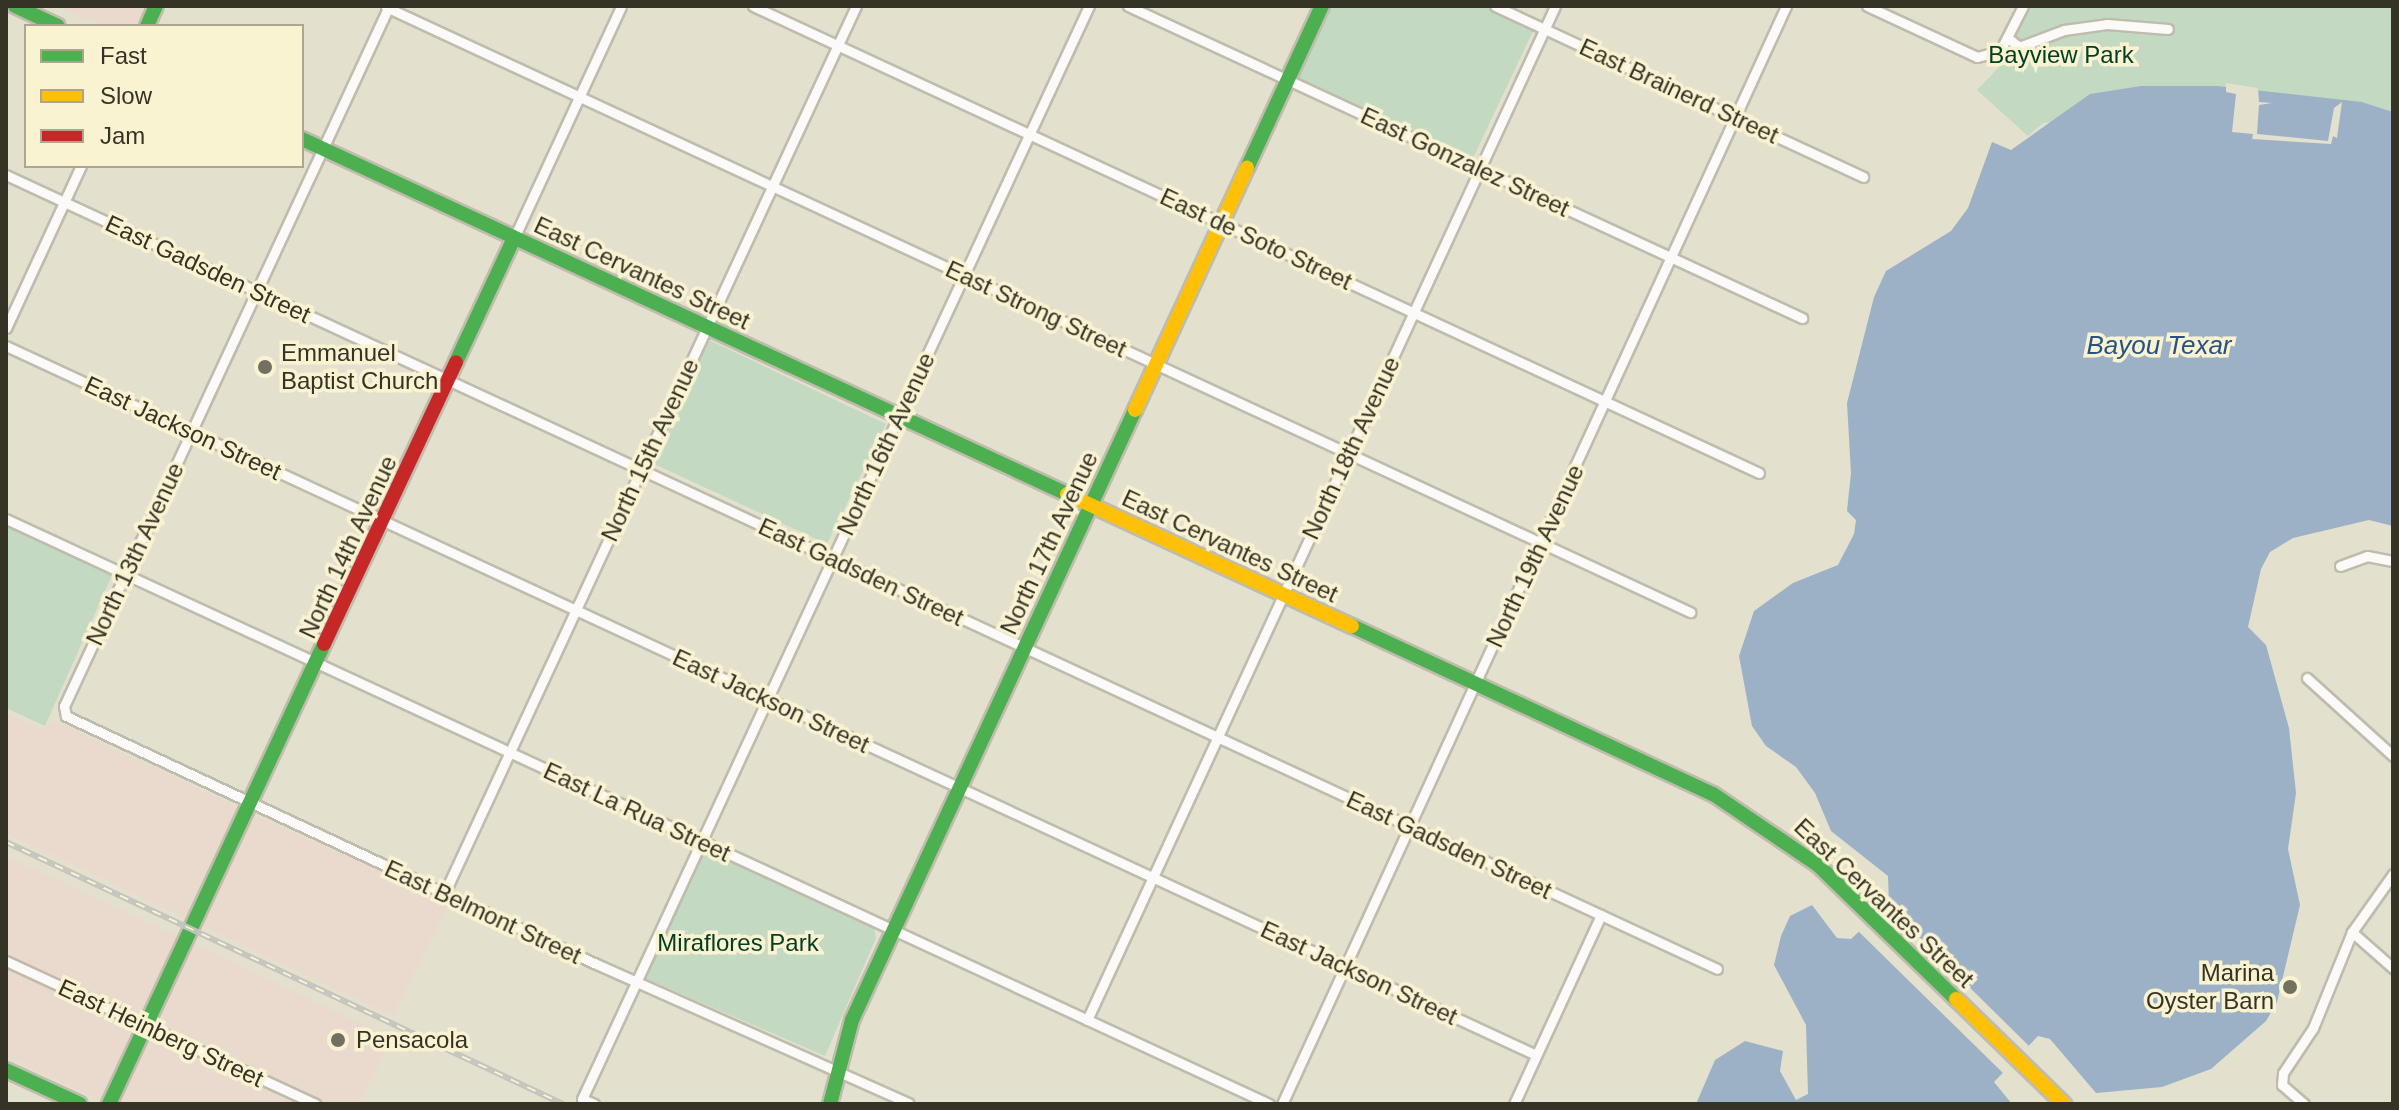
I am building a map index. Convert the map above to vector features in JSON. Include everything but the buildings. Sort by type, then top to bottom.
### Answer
[{"type":"main road","points":[[15,6],[54,24]]},
{"type":"main road","name":"North 17th Avenue","points":[[830,1104],[834,1073],[894,930],[1322,6]]},
{"type":"main road","name":"East Cervantes Street","points":[[304,140],[1730,803],[1793,844],[2064,1104]]},
{"type":"main road","name":"North 14th Avenue","points":[[109,1104],[318,664],[514,238]]},
{"type":"main road","points":[[6,1070],[80,1104]]},
{"type":"street","name":"North 14th Avenue","points":[[514,238],[621,6]]},
{"type":"street","name":"East de Soto Street","points":[[753,6],[1759,473]]},
{"type":"street","name":"North 15th Avenue","points":[[444,894],[856,6]]},
{"type":"street","name":"North 16th Avenue","points":[[594,1104],[582,1099],[1089,6]]},
{"type":"street","name":"East Gonzalez Street","points":[[1128,6],[1802,318]]},
{"type":"street","name":"East Brainerd Street","points":[[1495,6],[1863,177]]},
{"type":"street","name":"North 18th Avenue","points":[[1087,1020],[1555,6]]},
{"type":"street","name":"North 19th Avenue","points":[[1282,1104],[1607,402],[1786,6]]},
{"type":"street","points":[[1867,6],[1977,57],[2000,51],[2023,6]]},
{"type":"street","name":"East Strong Street","points":[[387,7],[1690,612]]},
{"type":"street","name":"North 13th Avenue","points":[[64,712],[387,7]]},
{"type":"street","points":[[2008,38],[2019,47],[2064,30],[2107,24],[2168,29]]},
{"type":"street","points":[[6,328],[80,168]]},
{"type":"street","name":"East Gadsden Street","points":[[6,175],[1717,969]]},
{"type":"street","name":"East Jackson Street","points":[[6,346],[1536,1055]]},
{"type":"street","name":"East La Rua Street","points":[[6,519],[1269,1104]]},
{"type":"street","points":[[2340,566],[2367,556],[2393,561]]},
{"type":"street","points":[[2307,678],[2393,756]]},
{"type":"street","name":"East Belmont Street","points":[[64,712],[71,720],[444,894],[834,1073],[908,1103]]},
{"type":"street","points":[[2304,1104],[2281,1079],[2313,1028],[2352,932],[2393,874]]},
{"type":"street","points":[[1514,1104],[1601,915]]},
{"type":"street","points":[[2352,932],[2393,968]]},
{"type":"street","name":"East Heinberg Street","points":[[6,961],[316,1104]]},
{"type":"shaded area","points":[[58,6],[151,6],[142,24],[97,24]]},
{"type":"shaded area","points":[[6,713],[42,730],[52,720],[242,809],[191,921],[6,833]]},
{"type":"shaded area","points":[[251,814],[450,902],[393,1016],[200,925]]},
{"type":"shaded area","points":[[6,856],[183,938],[104,1102],[6,1056]]},
{"type":"shaded area","points":[[192,942],[393,1039],[358,1104],[114,1104]]},
{"type":"green space","points":[[1328,6],[1485,6],[1534,29],[1473,158],[1294,77]]},
{"type":"green space","name":"Bayview Park","points":[[2030,6],[2393,6],[2393,112],[2362,102],[2294,97],[2043,123],[2028,136],[1977,90],[2003,63]]},
{"type":"green space","points":[[709,340],[886,424],[827,544],[650,462]]},
{"type":"green space","points":[[6,524],[112,575],[45,726],[6,708]]},
{"type":"green space","name":"Miraflores Park","points":[[703,849],[874,928],[876,938],[825,1056],[642,977]]},
{"type":"water","name":"Bayou Texar","points":[[2141,86],[2217,86],[2362,102],[2393,112],[2393,526],[2369,520],[2293,538],[2270,552],[2261,569],[2248,627],[2266,645],[2289,728],[2296,793],[2288,849],[2300,905],[2277,1002],[2266,1021],[2211,1069],[2162,1087],[2096,1093],[2050,1039],[2038,1036],[1994,1082],[2012,1104],[1696,1104],[1715,1060],[1745,1041],[1783,1051],[1780,1071],[1796,1100],[1808,1094],[1806,1025],[1774,965],[1781,936],[1790,916],[1812,905],[1837,938],[1851,939],[1889,904],[1888,876],[1831,831],[1815,793],[1796,767],[1766,746],[1752,726],[1739,656],[1754,611],[1793,583],[1838,565],[1854,534],[1856,520],[1847,511],[1851,473],[1847,403],[1874,297],[1886,271],[1951,231],[1968,208],[1992,142],[2011,150],[2090,94]]},
{"type":"pier","points":[[2226,83],[2258,88],[2259,102],[2272,103],[2259,105],[2257,134],[2328,141],[2334,108],[2342,102],[2337,138],[2333,136],[2331,144],[2252,139],[2253,134],[2232,132],[2236,94],[2226,92]]},
{"type":"pier","points":[[1884,903],[2029,1046],[2005,1075],[1856,929]]},
{"type":"railway","points":[[6,842],[563,1104]]},
{"type":"traffic: fast","points":[[15,6],[54,24]]},
{"type":"traffic: fast","points":[[148,24],[156,6]]},
{"type":"traffic: fast","points":[[1247,168],[1322,6]]},
{"type":"traffic: fast","points":[[304,140],[1067,494]]},
{"type":"traffic: fast","points":[[456,362],[514,238]]},
{"type":"traffic: fast","points":[[830,1104],[852,1020],[1135,410]]},
{"type":"traffic: fast","points":[[1352,626],[1713,794],[1818,865],[1956,999]]},
{"type":"traffic: fast","points":[[109,1104],[324,644]]},
{"type":"traffic: fast","points":[[6,1070],[80,1104]]},
{"type":"traffic: slow","points":[[1135,410],[1247,168]]},
{"type":"traffic: slow","points":[[1067,494],[1352,626]]},
{"type":"traffic: slow","points":[[1956,999],[2064,1104]]},
{"type":"traffic: jam","points":[[324,644],[456,362]]},
{"type":"place","name":"Emmanuel Baptist Church","points":[[265,367]]},
{"type":"place","name":"Marina Oyster Barn","points":[[2290,987]]},
{"type":"place","name":"Pensacola","points":[[338,1040]]}]
